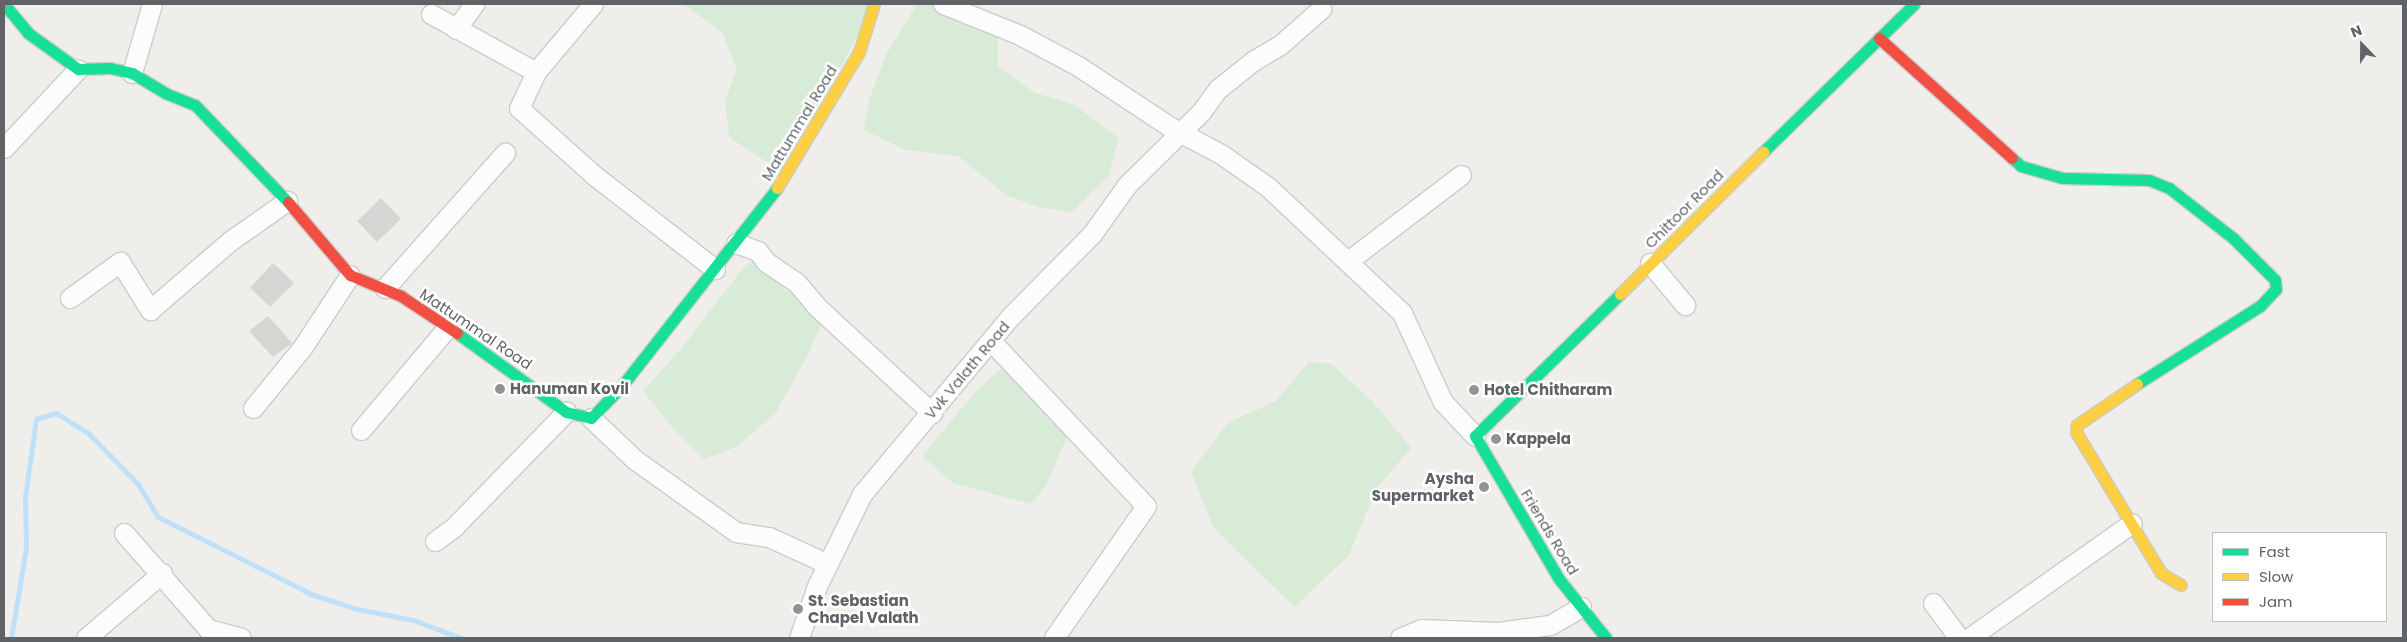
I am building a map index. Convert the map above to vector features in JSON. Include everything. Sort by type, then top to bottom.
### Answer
[{"type":"street","points":[[4,4],[28,33],[78,69],[4,148]]},
{"type":"street","points":[[132,72],[152,4]]},
{"type":"street","points":[[456,29],[474,4]]},
{"type":"street","points":[[593,4],[536,72],[519,108],[595,176],[715,270]]},
{"type":"street","name":"Mattummal Road","points":[[78,69],[110,68],[132,72],[164,94],[202,111],[287,201],[350,275],[385,288],[508,367],[566,412],[591,418],[620,387],[771,198],[859,52],[874,4]]},
{"type":"street","name":"Chittoor Road","points":[[1475,436],[1914,4]]},
{"type":"street","points":[[953,5],[1020,35],[1078,66],[1178,131],[1220,154],[1268,187],[1402,313],[1417,352],[1443,402],[1475,436]]},
{"type":"street","name":"Vvk Valath Road","points":[[799,638],[828,564],[862,494],[991,341],[1092,234],[1127,185],[1178,131],[1201,112],[1218,89],[1253,61],[1280,45],[1321,9]]},
{"type":"street","points":[[431,14],[536,72]]},
{"type":"street","points":[[1879,38],[2021,166],[2062,178],[2149,180],[2169,188],[2233,238],[2275,280],[2276,289],[2260,306],[2131,386],[2076,425],[2076,432],[2161,573],[2181,585]]},
{"type":"street","points":[[385,288],[504,153]]},
{"type":"street","points":[[1348,261],[1461,175]]},
{"type":"street","points":[[70,298],[120,262],[150,310],[230,241],[287,201]]},
{"type":"street","points":[[736,243],[758,251],[766,262],[797,283],[816,306],[932,413]]},
{"type":"street","points":[[1650,263],[1685,305]]},
{"type":"street","points":[[254,408],[302,348],[350,275]]},
{"type":"street","points":[[361,430],[447,328]]},
{"type":"street","points":[[991,341],[1146,506],[1054,638]]},
{"type":"street","points":[[435,541],[454,527],[566,412]]},
{"type":"street","points":[[591,418],[634,459],[736,532],[768,537],[828,564]]},
{"type":"street","name":"Friends Road","points":[[1475,436],[1559,578],[1606,638]]},
{"type":"street","points":[[1970,638],[2132,523]]},
{"type":"street","points":[[124,533],[162,573],[208,629],[241,638]]},
{"type":"street","points":[[86,638],[162,573]]},
{"type":"street","points":[[1933,603],[1959,638]]},
{"type":"street","points":[[1400,638],[1421,629],[1498,632],[1550,625],[1581,607]]},
{"type":"green space","points":[[683,4],[874,4],[785,174],[729,137],[725,100],[737,70],[722,32]]},
{"type":"green space","points":[[917,4],[943,4],[998,26],[998,66],[1033,92],[1074,105],[1119,138],[1108,177],[1072,212],[1038,207],[1006,195],[958,156],[906,150],[864,130],[869,100],[887,53]]},
{"type":"green space","points":[[756,258],[777,275],[784,290],[813,303],[822,321],[809,353],[775,414],[736,447],[704,459],[671,426],[643,391],[684,345],[744,267]]},
{"type":"green space","points":[[1309,362],[1332,364],[1373,402],[1411,448],[1376,489],[1349,555],[1294,607],[1213,527],[1191,471],[1229,422],[1276,401]]},
{"type":"green space","points":[[1001,369],[1020,371],[1069,432],[1047,484],[1031,504],[953,483],[922,456],[976,391]]},
{"type":"building","points":[[381,198],[401,219],[377,242],[357,221]]},
{"type":"building","points":[[273,263],[294,283],[270,307],[250,288]]},
{"type":"building","points":[[268,316],[292,343],[273,357],[249,331]]},
{"type":"waterway","points":[[11,638],[26,547],[25,497],[36,419],[56,413],[89,434],[138,484],[158,517],[311,594],[357,609],[413,620],[461,638]]},
{"type":"traffic: fast","points":[[4,4],[28,33],[78,69],[110,68],[132,73],[165,93],[195,105],[288,202]]},
{"type":"traffic: fast","points":[[1763,152],[1914,4]]},
{"type":"traffic: fast","points":[[2012,158],[2021,166],[2062,178],[2149,180],[2169,188],[2233,238],[2275,280],[2276,289],[2260,306],[2137,384]]},
{"type":"traffic: fast","points":[[457,333],[566,412],[591,418],[621,387],[777,188]]},
{"type":"traffic: fast","points":[[1606,638],[1559,579],[1475,436],[1620,294]]},
{"type":"traffic: slow","points":[[777,188],[859,52],[874,4]]},
{"type":"traffic: slow","points":[[1620,294],[1763,152]]},
{"type":"traffic: slow","points":[[2137,384],[2077,425],[2076,432],[2161,573],[2181,585]]},
{"type":"traffic: jam","points":[[1879,38],[2012,158]]},
{"type":"traffic: jam","points":[[288,202],[350,275],[401,296],[457,333]]},
{"type":"place","name":"Hanuman Kovil","points":[[500,389]]},
{"type":"place","name":"Hotel Chitharam","points":[[1474,390]]},
{"type":"place","name":"Kappela","points":[[1496,439]]},
{"type":"place","name":"Aysha Supermarket","points":[[1484,487]]},
{"type":"place","name":"St. Sebastian Chapel Valath","points":[[798,609]]}]
